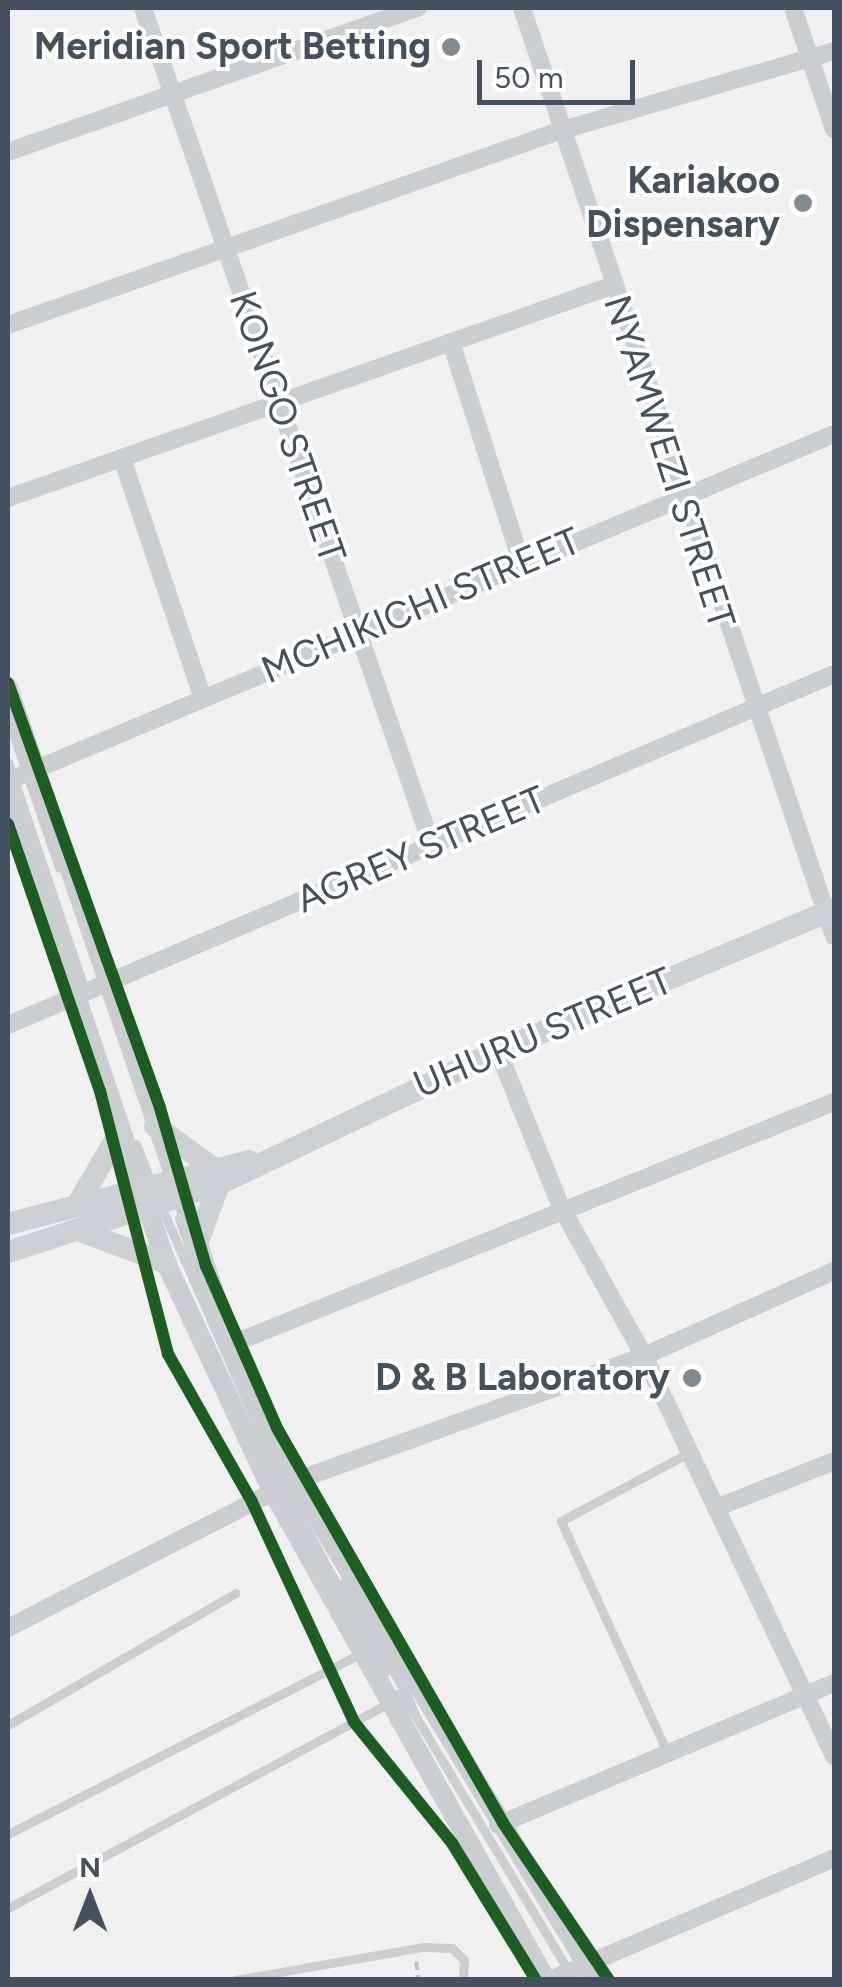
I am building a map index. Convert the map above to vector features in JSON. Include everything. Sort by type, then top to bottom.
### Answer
[{"type":"main road","name":"UHURU STREET","points":[[8,1252],[84,1232],[161,1193],[252,1161],[498,1051],[830,911]]},
{"type":"main road","points":[[154,1126],[216,1175],[196,1247]]},
{"type":"main road","points":[[77,1205],[120,1132]]},
{"type":"main road","name":"UHURU STREET","points":[[8,1224],[77,1205],[161,1193]]},
{"type":"main road","points":[[84,1232],[166,1263]]},
{"type":"street","name":"KONGO STREET","points":[[143,8],[432,846]]},
{"type":"street","points":[[8,152],[418,8]]},
{"type":"street","name":"NYAMWEZI STREET","points":[[522,8],[680,496],[752,709],[830,911],[834,936]]},
{"type":"street","points":[[793,8],[814,59],[834,129]]},
{"type":"street","points":[[8,325],[559,131],[834,51]]},
{"type":"street","points":[[8,498],[611,286]]},
{"type":"street","points":[[452,342],[522,564]]},
{"type":"street","name":"MCHIKICHI STREET","points":[[16,777],[834,434]]},
{"type":"street","points":[[122,458],[203,698]]},
{"type":"street","name":"AGREY STREET","points":[[8,1025],[834,674]]},
{"type":"street","points":[[8,688],[16,777],[16,852],[93,990],[120,1132],[196,1247],[232,1344],[295,1482],[581,1973]]},
{"type":"street","points":[[16,777],[93,990],[154,1126],[166,1263],[274,1492],[371,1648],[548,1980],[581,1973],[834,1858]]},
{"type":"street","points":[[498,1051],[561,1207],[644,1356],[834,1756]]},
{"type":"street","points":[[232,1344],[561,1207],[727,1150],[834,1102]]},
{"type":"street","points":[[295,1482],[644,1356],[834,1271]]},
{"type":"street","points":[[716,1508],[834,1461]]},
{"type":"street","points":[[8,1628],[274,1492]]},
{"type":"street","points":[[498,1825],[834,1684]]},
{"type":"lane","points":[[8,720],[16,777]]},
{"type":"lane","points":[[93,990],[161,1193]]},
{"type":"lane","points":[[8,1834],[371,1648],[248,1395],[161,1193],[93,990]]},
{"type":"lane","points":[[668,1754],[561,1520],[690,1452]]},
{"type":"lane","points":[[8,1724],[236,1593]]},
{"type":"lane","points":[[8,1908],[399,1698],[416,1717],[581,1973]]},
{"type":"lane","points":[[235,1980],[423,1947],[452,1948],[464,1960],[463,1980]]},
{"type":"cycle path","points":[[8,683],[160,1108],[206,1266],[277,1428],[503,1823],[609,1980]]},
{"type":"cycle path","points":[[8,824],[100,1091],[168,1354],[252,1502],[354,1722],[452,1843],[536,1980]]},
{"type":"place","name":"Meridian Sport Betting","points":[[451,47]]},
{"type":"place","name":"Kariakoo Dispensary","points":[[803,203]]},
{"type":"place","name":"D & B Laboratory","points":[[692,1378]]}]
